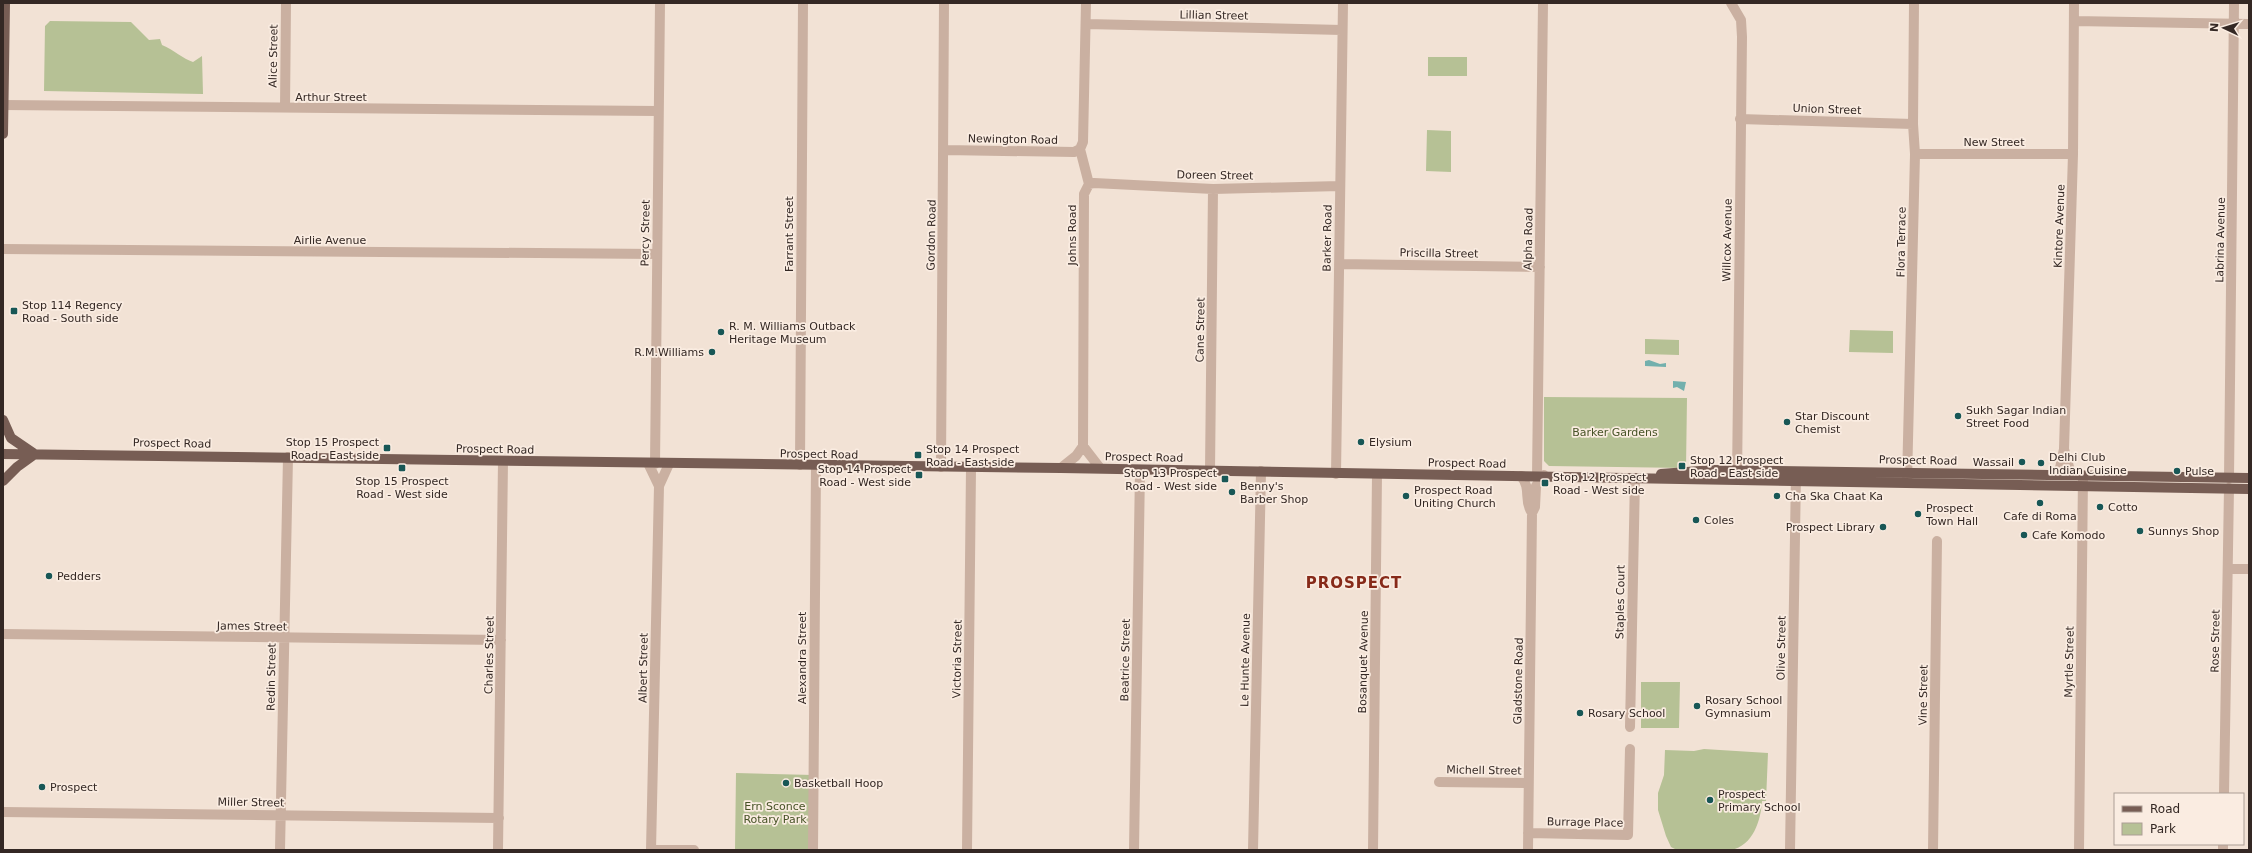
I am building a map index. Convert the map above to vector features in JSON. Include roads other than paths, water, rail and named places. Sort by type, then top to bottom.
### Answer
[{"type":"main road","points":[[3,134],[5,3]]},
{"type":"main road","points":[[3,420],[11,438],[34,454],[17,467],[3,481]]},
{"type":"main road","name":"Prospect Road","points":[[3,454],[288,456],[670,464],[1100,468],[1336,474],[1541,475],[1636,478],[1674,473],[1796,481],[2071,474],[2083,480],[2249,488]]},
{"type":"main road","name":"Prospect Road","points":[[1737,476],[1796,471],[1907,477],[2083,480],[2249,478]]},
{"type":"main road","points":[[2229,478],[2229,488]]},
{"type":"street","name":"Alice Street","points":[[285,108],[286,3]]},
{"type":"street","name":"Percy Street","points":[[652,463],[657,254],[660,3]]},
{"type":"street","name":"Farrant Street","points":[[800,466],[803,3]]},
{"type":"street","name":"Gordon Road","points":[[941,467],[945,150],[944,3]]},
{"type":"street","name":"Johns Road","points":[[1082,446],[1084,194],[1089,184],[1080,149],[1083,142],[1086,3]]},
{"type":"street","name":"Barker Road","points":[[1336,474],[1343,3]]},
{"type":"street","name":"Alpha Road","points":[[1541,475],[1540,267],[1542,3]]},
{"type":"street","name":"Willcox Avenue","points":[[1731,3],[1741,20],[1737,476]]},
{"type":"street","name":"Flora Terrace","points":[[1907,477],[1915,154],[1913,124],[1914,3]]},
{"type":"street","name":"Kintore Avenue","points":[[2055,474],[2060,468],[2064,449],[2073,154],[2074,3]]},
{"type":"street","name":"Labrina Avenue","points":[[2229,478],[2234,3]]},
{"type":"street","points":[[2074,21],[2249,24]]},
{"type":"street","name":"Lillian Street","points":[[1086,24],[1342,30]]},
{"type":"street","name":"Arthur Street","points":[[3,106],[658,111]]},
{"type":"street","name":"Union Street","points":[[1740,119],[1913,124]]},
{"type":"street","name":"Newington Road","points":[[945,150],[1074,152],[1080,149]]},
{"type":"street","name":"New Street","points":[[1915,154],[2073,154]]},
{"type":"street","name":"Doreen Street","points":[[1089,184],[1094,183],[1213,189],[1340,186]]},
{"type":"street","name":"Cane Street","points":[[1210,470],[1213,189]]},
{"type":"street","name":"Airlie Avenue","points":[[3,249],[657,254]]},
{"type":"street","name":"Priscilla Street","points":[[1339,264],[1540,267]]},
{"type":"street","points":[[1061,468],[1076,456],[1082,446],[1100,468]]},
{"type":"street","name":"Kintore Avenue","points":[[2064,449],[2071,474]]},
{"type":"street","name":"Redin Street","points":[[280,850],[283,638],[288,456]]},
{"type":"street","name":"Charles Street","points":[[498,850],[503,461]]},
{"type":"street","name":"Albert Street","points":[[651,850],[659,486],[652,463]]},
{"type":"street","name":"Albert Street","points":[[659,486],[670,464]]},
{"type":"street","name":"Alexandra Street","points":[[813,850],[816,465]]},
{"type":"street","name":"Victoria Street","points":[[967,850],[971,468]]},
{"type":"street","name":"Beatrice Street","points":[[1134,850],[1140,470]]},
{"type":"street","name":"Le Hunte Avenue","points":[[1254,850],[1261,471]]},
{"type":"street","name":"Olive Street","points":[[1790,850],[1796,471]]},
{"type":"street","name":"Bosanquet Avenue","points":[[1373,850],[1378,474]]},
{"type":"street","name":"Gladstone Road","points":[[1528,850],[1532,513],[1535,507],[1536,486],[1541,475]]},
{"type":"street","name":"Gladstone Road","points":[[1520,476],[1527,484],[1528,508],[1532,513]]},
{"type":"street","name":"Staples Court","points":[[1630,727],[1636,478]]},
{"type":"street","name":"Myrtle Street","points":[[2079,850],[2083,480]]},
{"type":"street","name":"Rose Street","points":[[2224,793],[2229,488]]},
{"type":"street","name":"Vine Street","points":[[1933,850],[1937,541]]},
{"type":"street","points":[[2228,569],[2249,569]]},
{"type":"street","name":"James Street","points":[[3,634],[501,640]]},
{"type":"street","name":"Burrage Place","points":[[1528,833],[1628,835],[1630,749]]},
{"type":"street","name":"Michell Street","points":[[1439,782],[1528,783]]},
{"type":"street","name":"Miller Street","points":[[3,812],[499,818]]},
{"type":"street","points":[[651,850],[694,850]]},
{"type":"water","points":[[1649,360],[1660,364],[1666,363],[1666,367],[1645,366],[1645,361]]},
{"type":"water","points":[[1673,381],[1686,382],[1684,391],[1677,387],[1673,388]]},
{"type":"place","name":"Stop 114 Regency Road - South side","points":[[14,311]]},
{"type":"place","name":"R. M. Williams Outback Heritage Museum","points":[[721,332]]},
{"type":"place","name":"R.M.Williams","points":[[712,352]]},
{"type":"place","name":"Sukh Sagar Indian Street Food","points":[[1958,416]]},
{"type":"place","name":"Star Discount Chemist","points":[[1787,422]]},
{"type":"place","name":"Elysium","points":[[1361,442]]},
{"type":"place","name":"Stop 15 Prospect Road - East side","points":[[387,448]]},
{"type":"place","name":"Stop 14 Prospect Road - East side","points":[[918,455]]},
{"type":"place","name":"Wassail","points":[[2022,462]]},
{"type":"place","name":"Delhi Club Indian Cuisine","points":[[2041,463]]},
{"type":"place","name":"Stop 12 Prospect Road - East side","points":[[1682,466]]},
{"type":"place","name":"Stop 15 Prospect Road - West side","points":[[402,468]]},
{"type":"place","name":"Pulse","points":[[2177,471]]},
{"type":"place","name":"Stop 14 Prospect Road - West side","points":[[919,475]]},
{"type":"place","name":"Stop 13 Prospect Road - West side","points":[[1225,479]]},
{"type":"place","name":"Stop 12 Prospect Road - West side","points":[[1545,483]]},
{"type":"place","name":"Benny's Barber Shop","points":[[1232,492]]},
{"type":"place","name":"Prospect Road Uniting Church","points":[[1406,496]]},
{"type":"place","name":"Cha Ska Chaat Ka","points":[[1777,496]]},
{"type":"place","name":"Cafe di Roma","points":[[2040,503]]},
{"type":"place","name":"Cotto","points":[[2100,507]]},
{"type":"place","name":"Prospect Town Hall","points":[[1918,514]]},
{"type":"place","name":"Coles","points":[[1696,520]]},
{"type":"place","name":"Prospect Library","points":[[1883,527]]},
{"type":"place","name":"Sunnys Shop","points":[[2140,531]]},
{"type":"place","name":"Cafe Komodo","points":[[2024,535]]},
{"type":"place","name":"Pedders","points":[[49,576]]},
{"type":"place","name":"Rosary School Gymnasium","points":[[1697,706]]},
{"type":"place","name":"Rosary School","points":[[1580,713]]},
{"type":"place","name":"Basketball Hoop","points":[[786,783]]},
{"type":"place","name":"Prospect","points":[[42,787]]},
{"type":"place","name":"Prospect Primary School","points":[[1710,800]]},
{"type":"district","name":"PROSPECT","points":[[1354,583]]},
{"type":"park label","name":"Barker Gardens","points":[[1615,432]]},
{"type":"park label","name":"Ern Sconce Rotary Park","points":[[775,812]]}]
